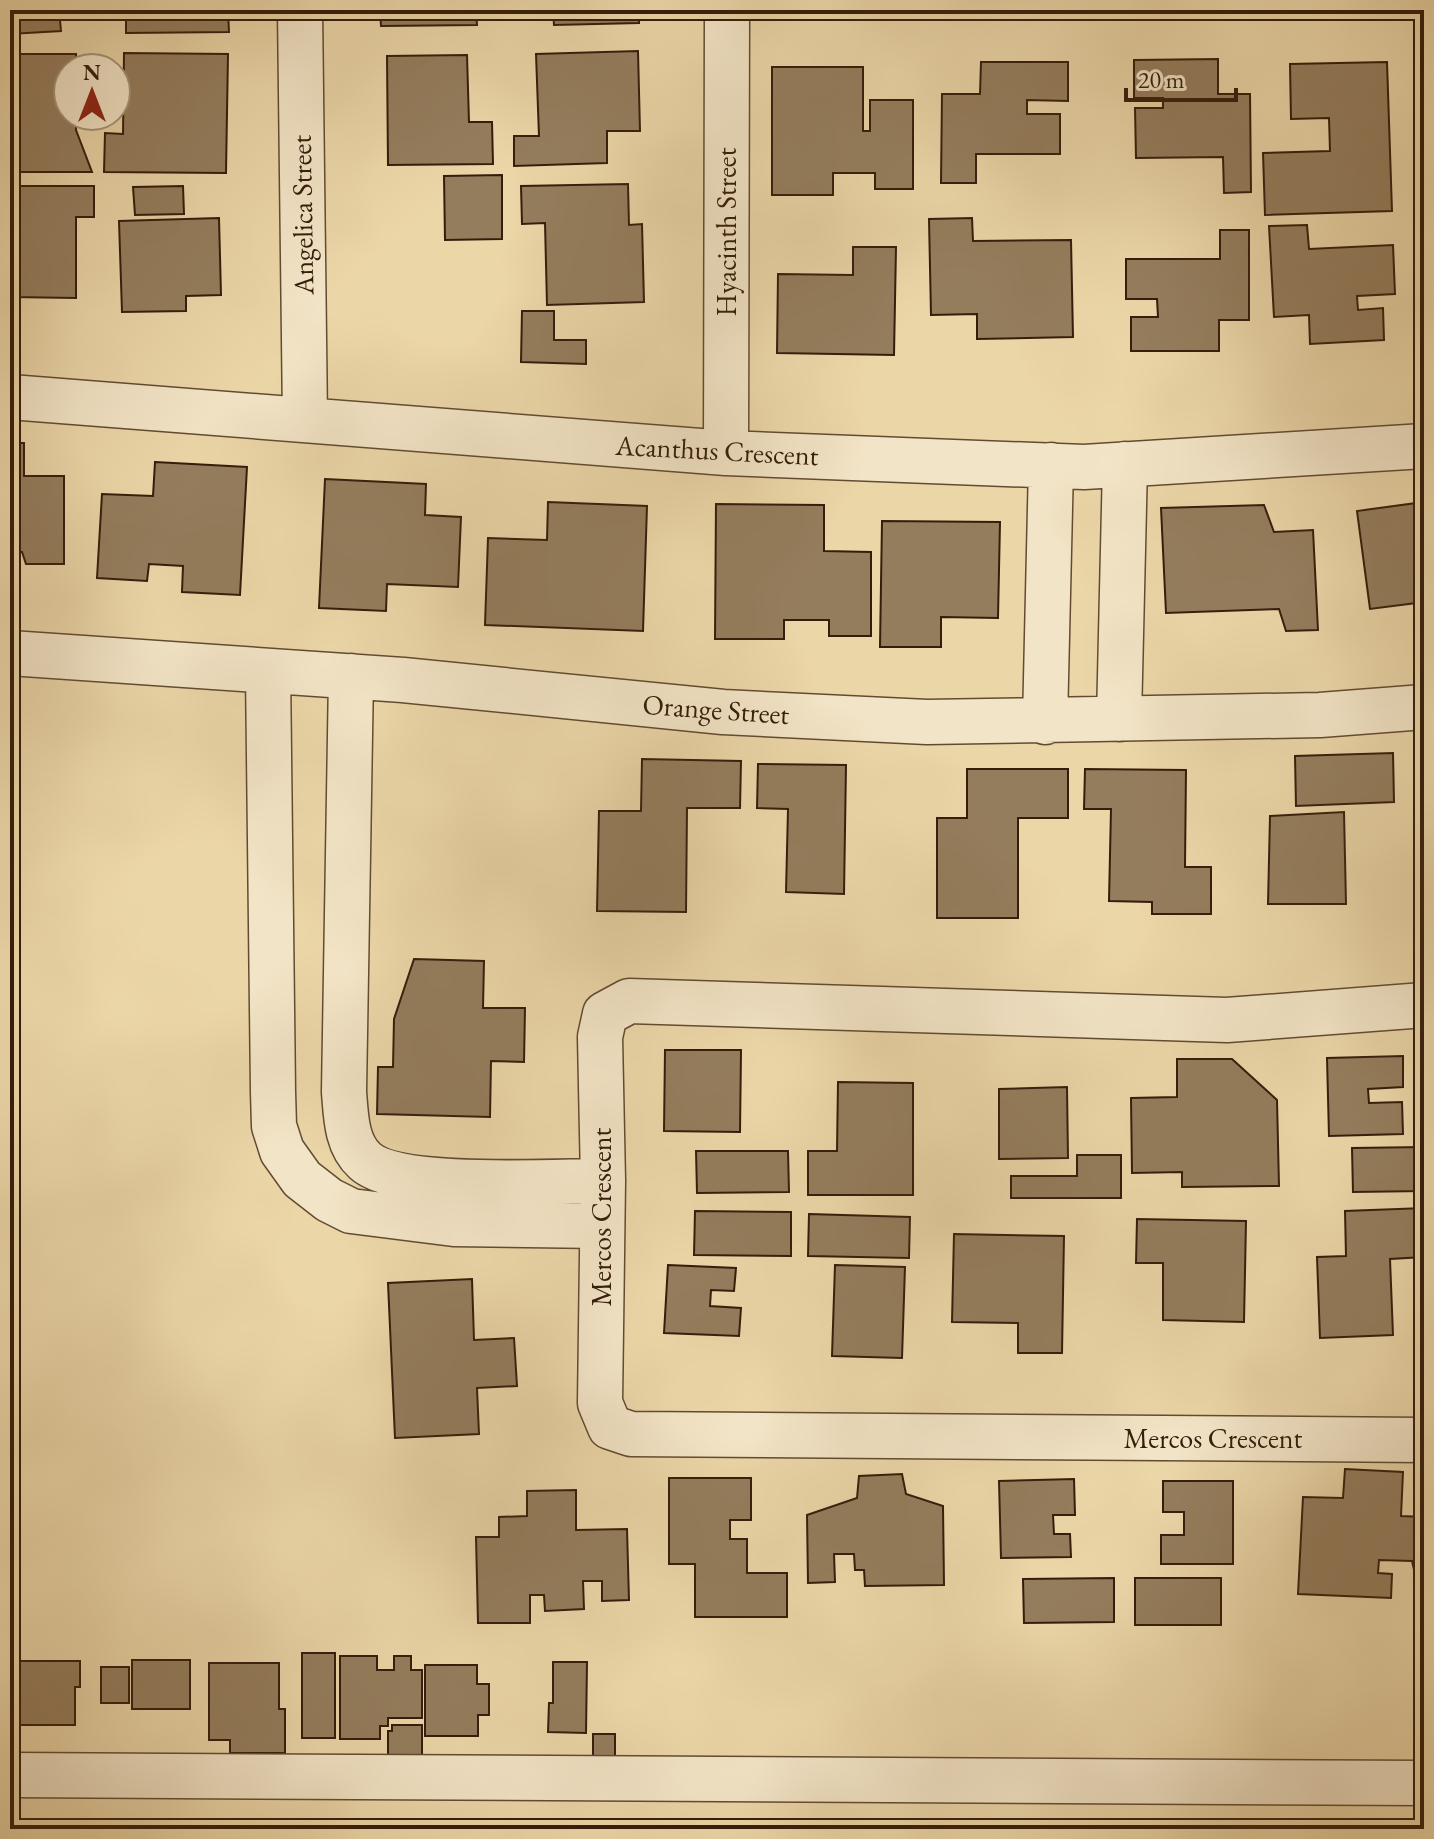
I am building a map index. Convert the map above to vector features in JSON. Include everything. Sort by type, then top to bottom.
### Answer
[{"type":"street","name":"Angelica Street","points":[[300,10],[305,420]]},
{"type":"street","name":"Hyacinth Street","points":[[726,453],[727,10]]},
{"type":"street","name":"Acanthus Crescent","points":[[10,397],[726,453],[1051,465],[1125,464],[1424,446]]},
{"type":"street","points":[[1119,719],[1125,464]]},
{"type":"street","points":[[1045,722],[1051,465]]},
{"type":"street","name":"Orange Street","points":[[10,653],[351,676],[723,712],[927,722],[1320,715],[1424,707]]},
{"type":"street","points":[[268,671],[273,1092],[274,1126],[282,1151],[302,1179],[329,1200],[351,1211],[454,1224],[602,1226]]},
{"type":"street","points":[[351,676],[344,1092],[349,1134],[356,1151],[367,1163],[379,1169],[456,1181],[603,1181]]},
{"type":"street","name":"Mercos Crescent","points":[[1424,1005],[1227,1020],[629,1001],[605,1014],[600,1037],[603,1181],[600,1403],[610,1427],[631,1434],[1424,1440]]},
{"type":"street","points":[[10,1775],[1424,1783]]},
{"type":"building","points":[[10,10],[59,10],[61,31],[10,34]]},
{"type":"building","points":[[126,10],[228,10],[229,32],[126,33]]},
{"type":"building","points":[[380,10],[476,10],[477,25],[381,26]]},
{"type":"building","points":[[553,10],[639,10],[639,23],[554,25]]},
{"type":"building","points":[[638,51],[640,131],[607,131],[607,163],[514,166],[514,136],[539,136],[536,54]]},
{"type":"building","points":[[132,53],[228,54],[226,173],[104,172],[105,133],[132,132]]},
{"type":"building","points":[[10,54],[52,54],[52,132],[77,132],[92,172],[10,172]]},
{"type":"building","points":[[467,55],[469,122],[492,122],[493,164],[388,165],[387,56]]},
{"type":"building","points":[[1218,59],[1218,94],[1250,94],[1251,192],[1224,193],[1223,157],[1136,158],[1135,108],[1163,108],[1163,98],[1134,98],[1134,60]]},
{"type":"building","points":[[981,62],[1068,62],[1068,101],[1027,100],[1027,114],[1060,114],[1060,154],[976,154],[976,183],[941,183],[942,94],[980,94]]},
{"type":"building","points":[[1387,62],[1392,211],[1265,215],[1263,153],[1330,151],[1329,118],[1291,119],[1290,64]]},
{"type":"building","points":[[772,67],[863,67],[863,131],[870,131],[870,100],[913,100],[913,189],[875,189],[875,173],[833,173],[833,195],[772,195]]},
{"type":"building","points":[[502,175],[502,239],[445,240],[444,176]]},
{"type":"building","points":[[628,184],[629,225],[642,224],[644,302],[547,305],[545,223],[522,224],[521,186]]},
{"type":"building","points":[[14,186],[94,186],[94,217],[76,217],[76,298],[10,297]]},
{"type":"building","points":[[183,186],[184,214],[135,215],[133,187]]},
{"type":"building","points":[[219,218],[221,295],[186,296],[186,311],[122,312],[119,221]]},
{"type":"building","points":[[972,218],[973,241],[1071,240],[1073,337],[977,339],[977,314],[931,315],[929,219]]},
{"type":"building","points":[[1307,225],[1309,249],[1393,245],[1395,294],[1357,296],[1358,310],[1383,308],[1384,340],[1310,344],[1309,315],[1274,317],[1269,226]]},
{"type":"building","points":[[1220,230],[1249,230],[1249,320],[1219,320],[1219,351],[1131,351],[1131,317],[1158,317],[1157,299],[1126,299],[1126,259],[1220,259]]},
{"type":"building","points":[[853,247],[896,247],[894,355],[777,353],[778,274],[853,275]]},
{"type":"building","points":[[522,311],[554,311],[554,340],[586,340],[586,364],[521,362]]},
{"type":"building","points":[[10,443],[24,443],[24,476],[64,476],[64,564],[26,564],[22,552],[10,552]]},
{"type":"building","points":[[155,462],[247,467],[240,595],[182,592],[183,566],[149,564],[147,581],[97,578],[102,494],[153,496]]},
{"type":"building","points":[[325,479],[426,484],[425,515],[461,517],[458,587],[387,584],[386,611],[319,608]]},
{"type":"building","points":[[548,502],[647,506],[643,631],[485,625],[488,538],[547,540]]},
{"type":"building","points":[[1424,502],[1424,602],[1370,609],[1357,511]]},
{"type":"building","points":[[716,504],[824,505],[824,551],[871,552],[871,636],[829,636],[829,620],[784,620],[784,639],[715,639]]},
{"type":"building","points":[[1264,505],[1274,532],[1313,530],[1318,630],[1286,631],[1279,609],[1166,613],[1161,508]]},
{"type":"building","points":[[882,521],[1000,522],[998,618],[941,617],[941,647],[880,647]]},
{"type":"building","points":[[1420,745],[1424,745],[1424,792],[1420,792]]},
{"type":"building","points":[[1393,753],[1394,802],[1296,806],[1295,756]]},
{"type":"building","points":[[642,759],[741,761],[740,808],[687,808],[686,912],[597,911],[599,811],[641,811]]},
{"type":"building","points":[[758,764],[846,765],[844,894],[786,892],[788,809],[757,808]]},
{"type":"building","points":[[967,769],[1068,769],[1068,818],[1018,818],[1018,918],[937,918],[937,818],[967,818]]},
{"type":"building","points":[[1085,769],[1186,770],[1185,867],[1211,867],[1211,914],[1152,914],[1152,902],[1109,901],[1111,809],[1084,809]]},
{"type":"building","points":[[1344,812],[1346,904],[1268,904],[1270,816]]},
{"type":"building","points":[[414,959],[484,961],[483,1008],[525,1008],[524,1062],[491,1061],[490,1117],[377,1114],[378,1067],[393,1067],[394,1019]]},
{"type":"building","points":[[665,1050],[741,1050],[740,1132],[664,1131]]},
{"type":"building","points":[[1403,1056],[1403,1087],[1368,1089],[1369,1103],[1402,1102],[1403,1134],[1329,1136],[1327,1058]]},
{"type":"building","points":[[1177,1059],[1232,1059],[1277,1100],[1279,1186],[1182,1187],[1182,1172],[1132,1173],[1131,1098],[1177,1097]]},
{"type":"building","points":[[838,1082],[913,1083],[913,1195],[808,1195],[808,1151],[837,1151]]},
{"type":"building","points":[[1067,1087],[1068,1158],[999,1159],[999,1089]]},
{"type":"building","points":[[1424,1147],[1424,1191],[1353,1192],[1352,1148]]},
{"type":"building","points":[[696,1151],[788,1151],[789,1192],[697,1193]]},
{"type":"building","points":[[1077,1155],[1121,1155],[1121,1198],[1011,1198],[1011,1176],[1077,1176]]},
{"type":"building","points":[[1424,1208],[1424,1257],[1390,1259],[1393,1335],[1320,1338],[1317,1257],[1346,1256],[1345,1211]]},
{"type":"building","points":[[695,1211],[791,1212],[791,1256],[694,1255]]},
{"type":"building","points":[[809,1214],[910,1217],[909,1258],[808,1256]]},
{"type":"building","points":[[1137,1219],[1246,1221],[1244,1322],[1163,1320],[1163,1263],[1136,1263]]},
{"type":"building","points":[[954,1234],[1064,1236],[1062,1353],[1018,1353],[1018,1323],[952,1322]]},
{"type":"building","points":[[668,1265],[736,1268],[734,1291],[711,1290],[710,1306],[741,1308],[739,1336],[664,1333]]},
{"type":"building","points":[[835,1265],[905,1267],[902,1358],[832,1356]]},
{"type":"building","points":[[472,1279],[474,1340],[514,1338],[517,1386],[477,1388],[479,1434],[395,1438],[388,1283]]},
{"type":"building","points":[[1345,1469],[1403,1472],[1401,1516],[1424,1517],[1424,1583],[1417,1583],[1412,1561],[1379,1560],[1378,1573],[1392,1574],[1391,1598],[1298,1594],[1303,1497],[1343,1498]]},
{"type":"building","points":[[902,1474],[906,1494],[943,1506],[944,1585],[865,1586],[864,1570],[855,1570],[854,1554],[834,1554],[835,1582],[808,1583],[807,1515],[857,1498],[859,1476]]},
{"type":"building","points":[[669,1478],[751,1478],[751,1520],[730,1520],[730,1539],[747,1539],[747,1573],[787,1573],[787,1617],[695,1617],[695,1564],[669,1564]]},
{"type":"building","points":[[1074,1479],[1075,1515],[1053,1515],[1054,1534],[1070,1534],[1071,1557],[1001,1558],[999,1481]]},
{"type":"building","points":[[1163,1481],[1233,1481],[1233,1564],[1161,1564],[1161,1535],[1184,1535],[1184,1512],[1163,1512]]},
{"type":"building","points":[[576,1490],[576,1530],[627,1529],[629,1600],[602,1601],[602,1581],[583,1581],[584,1609],[545,1611],[544,1595],[530,1595],[530,1623],[478,1623],[476,1537],[499,1537],[499,1517],[527,1516],[527,1491]]},
{"type":"building","points":[[1114,1578],[1114,1622],[1024,1623],[1023,1579]]},
{"type":"building","points":[[1135,1578],[1221,1578],[1221,1625],[1135,1625]]},
{"type":"building","points":[[302,1653],[335,1653],[335,1738],[302,1738]]},
{"type":"building","points":[[340,1656],[377,1656],[377,1670],[394,1670],[394,1656],[411,1656],[411,1670],[422,1670],[422,1718],[388,1718],[388,1726],[380,1726],[380,1739],[340,1739]]},
{"type":"building","points":[[132,1660],[190,1660],[190,1709],[132,1709]]},
{"type":"building","points":[[11,1661],[80,1661],[80,1687],[75,1687],[75,1725],[11,1725]]},
{"type":"building","points":[[553,1662],[587,1662],[586,1733],[548,1732],[549,1703],[553,1703]]},
{"type":"building","points":[[209,1663],[279,1663],[279,1709],[285,1709],[285,1753],[230,1753],[230,1740],[209,1740]]},
{"type":"building","points":[[425,1665],[477,1665],[477,1684],[489,1684],[489,1715],[478,1715],[478,1736],[425,1736]]},
{"type":"building","points":[[101,1667],[129,1667],[129,1703],[101,1703]]},
{"type":"building","points":[[392,1725],[422,1725],[422,1755],[388,1755],[388,1731],[392,1731]]},
{"type":"building","points":[[593,1734],[615,1734],[615,1759],[593,1759]]},
{"type":"railway","points":[[10,1828],[89,1829]]}]
